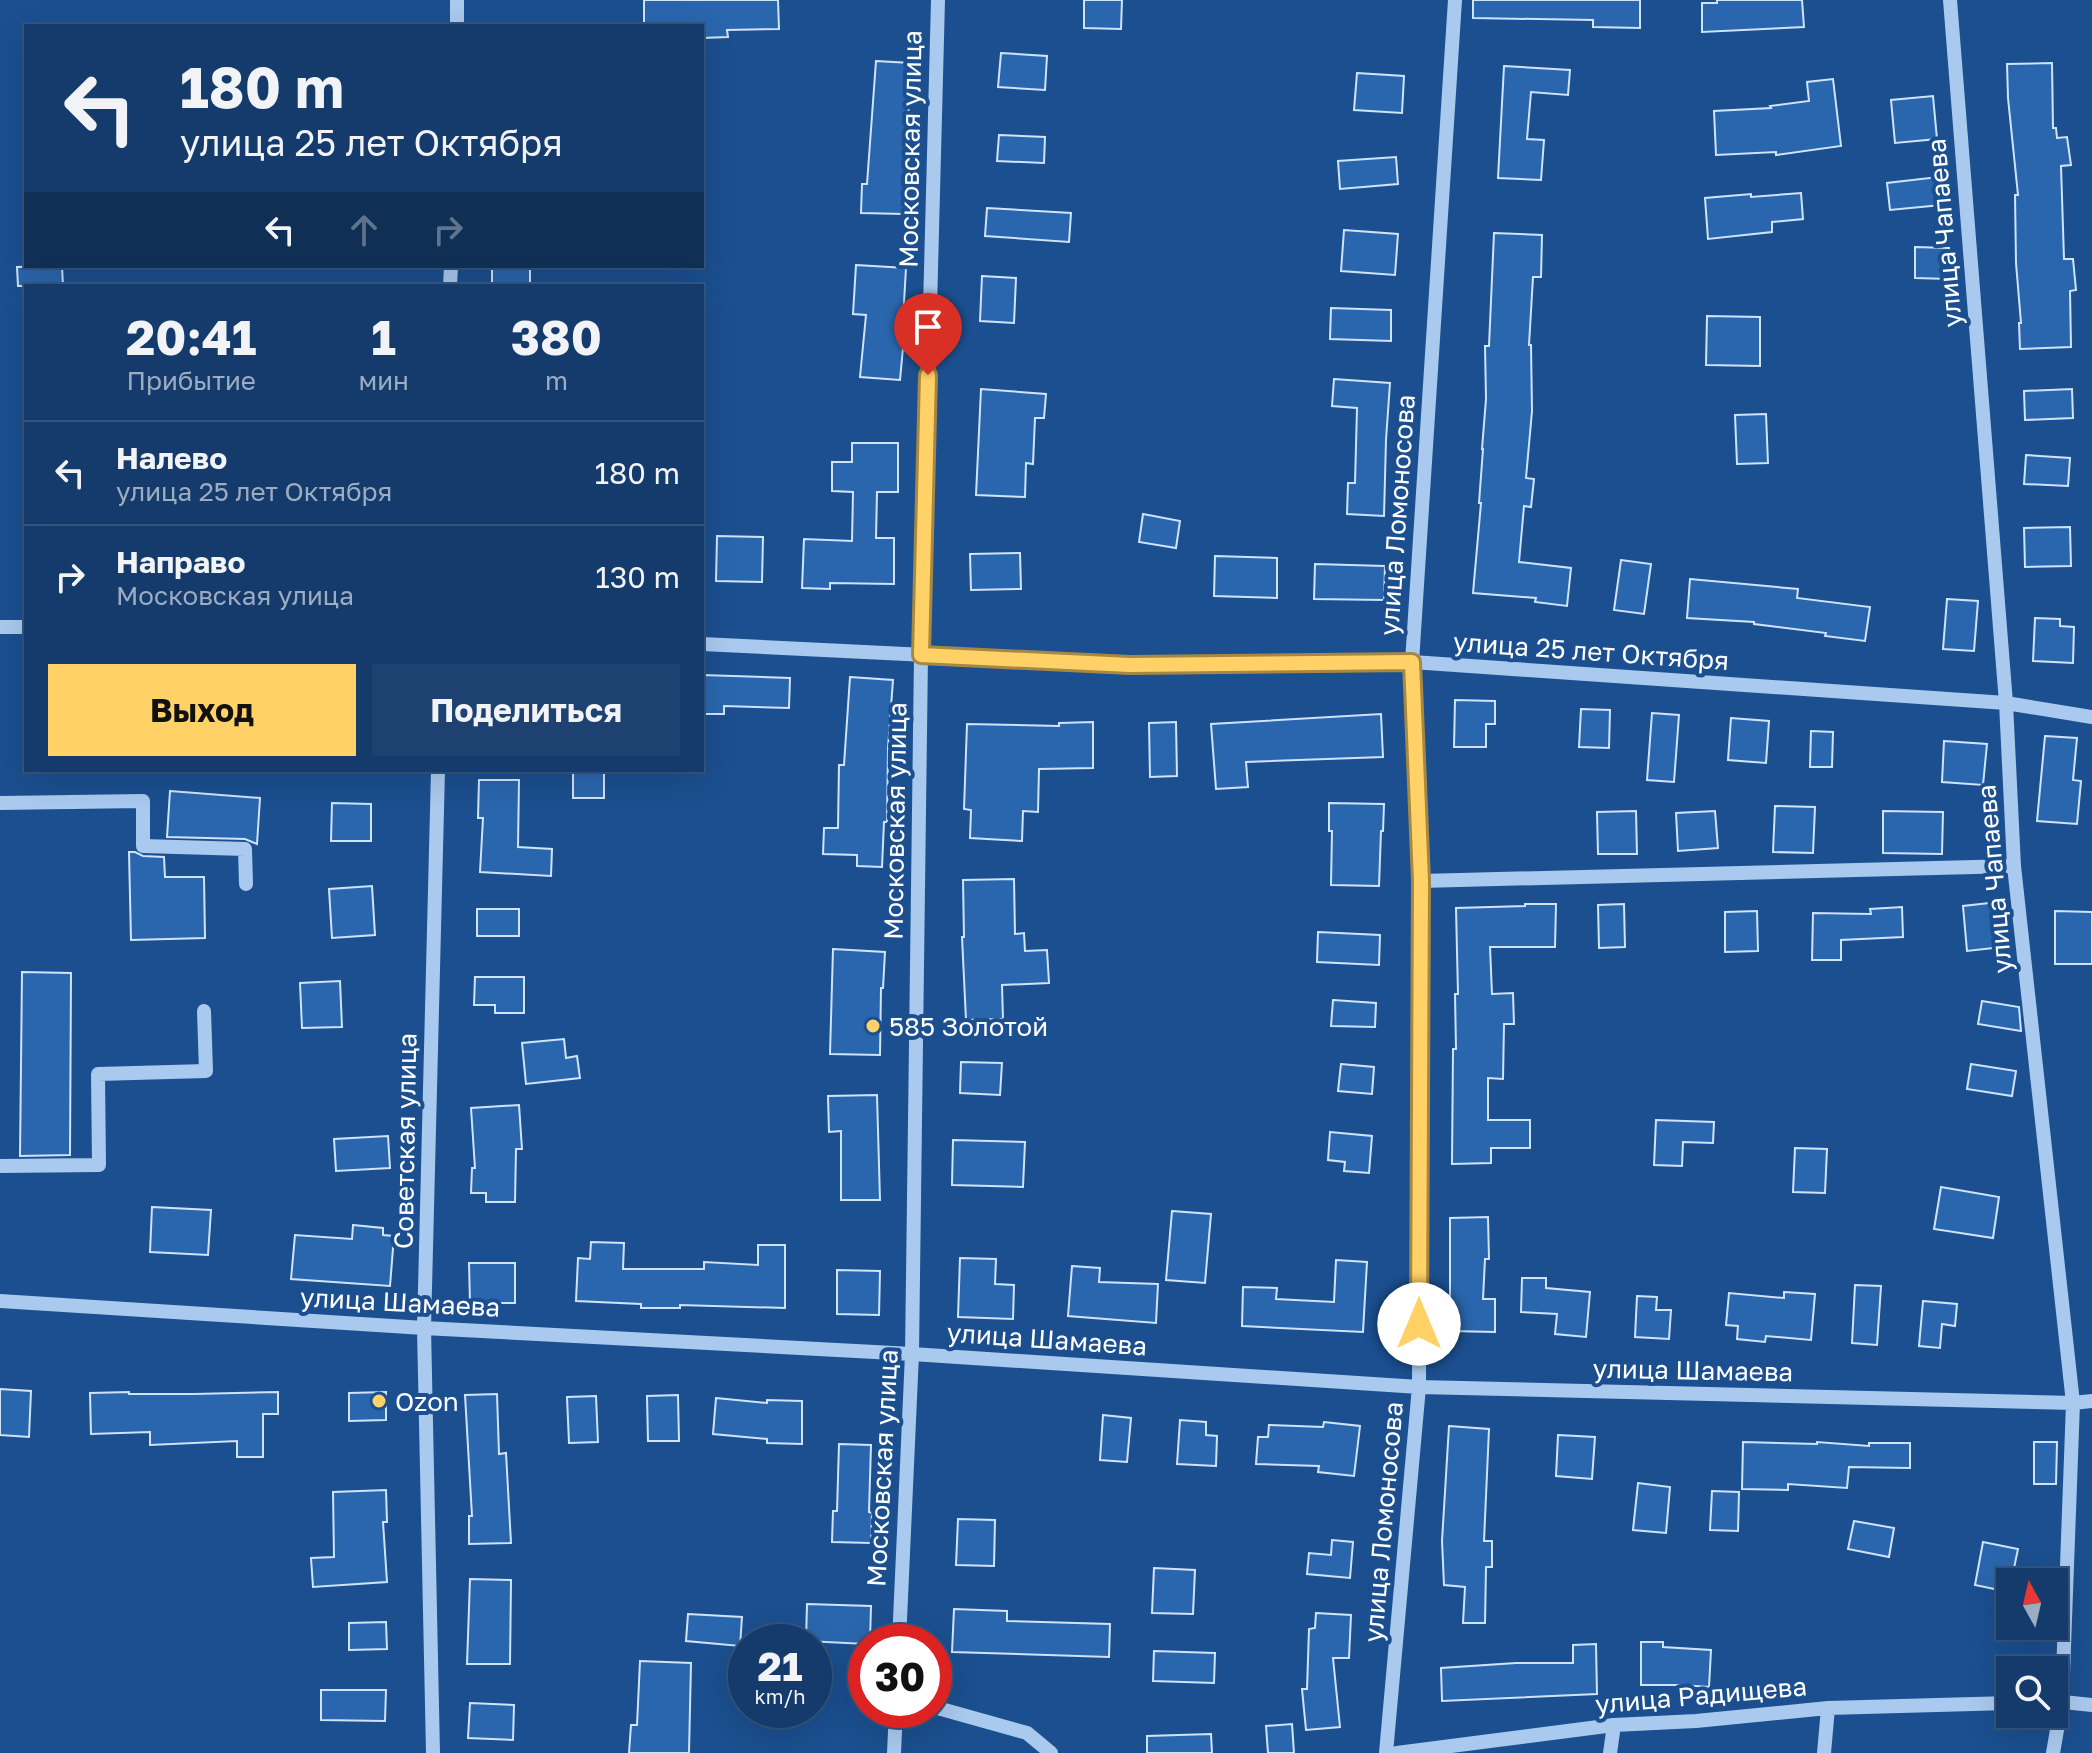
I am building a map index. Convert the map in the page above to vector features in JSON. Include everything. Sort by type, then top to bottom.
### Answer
[{"type":"street","points":[[457,0],[457,24]]},
{"type":"street","name":"Московская улица","points":[[900,1624],[912,1354],[921,655],[938,0]]},
{"type":"street","name":"улица Ломоносова","points":[[1386,1753],[1419,1387],[1421,881],[1412,662],[1455,0]]},
{"type":"street","name":"улица Чапаева","points":[[1950,0],[2006,703],[2014,866],[2073,1403],[2060,1656]]},
{"type":"street","points":[[0,627],[24,627]]},
{"type":"street","name":"улица 25 лет Октября","points":[[704,644],[1130,665],[1412,662],[2006,703],[2092,717]]},
{"type":"street","name":"Советская улица","points":[[433,1753],[424,1328],[438,772]]},
{"type":"street","points":[[0,803],[143,801],[143,846],[245,849],[246,884]]},
{"type":"street","points":[[1421,881],[2014,866]]},
{"type":"street","points":[[0,1166],[99,1165],[98,1074],[206,1071],[204,1011]]},
{"type":"street","name":"улица Шамаева","points":[[0,1301],[1419,1387],[2092,1401]]},
{"type":"street","points":[[2068,1702],[2092,1705]]},
{"type":"street","name":"улица Радищева","points":[[1397,1753],[1614,1725],[1696,1721],[1828,1708],[1996,1703]]},
{"type":"street","points":[[1824,1753],[1828,1708]]},
{"type":"street","points":[[952,1712],[1027,1733],[1051,1753]]},
{"type":"street","points":[[1610,1753],[1614,1725]]},
{"type":"street","points":[[894,1753],[895,1728]]},
{"type":"street","name":"улица Чапаева","points":[[2053,1753],[2055,1728]]},
{"type":"building","points":[[644,0],[778,0],[779,29],[727,30],[728,37],[704,38],[704,24],[644,24]]},
{"type":"building","points":[[1084,0],[1122,0],[1121,29],[1084,28]]},
{"type":"building","points":[[1473,0],[1640,0],[1640,28],[1593,27],[1593,20],[1473,18]]},
{"type":"building","points":[[1717,0],[1802,0],[1804,27],[1702,32],[1702,3],[1717,3]]},
{"type":"building","points":[[1001,53],[1047,56],[1045,90],[998,87]]},
{"type":"building","points":[[876,61],[911,63],[903,214],[861,213],[862,184],[867,184]]},
{"type":"building","points":[[2052,63],[2053,128],[2056,128],[2057,138],[2067,137],[2071,165],[2061,166],[2064,259],[2073,259],[2076,290],[2070,291],[2071,347],[2020,349],[2015,195],[2018,195],[2007,64]]},
{"type":"building","points":[[1504,66],[1570,70],[1568,95],[1531,92],[1527,139],[1544,140],[1541,180],[1498,178]]},
{"type":"building","points":[[1357,73],[1404,76],[1402,113],[1354,110]]},
{"type":"building","points":[[1833,79],[1841,146],[1776,155],[1776,152],[1716,155],[1714,111],[1771,108],[1809,101],[1807,82]]},
{"type":"building","points":[[1933,96],[1937,139],[1895,143],[1891,100]]},
{"type":"building","points":[[999,135],[1045,137],[1044,163],[997,161]]},
{"type":"building","points":[[1396,157],[1398,184],[1340,189],[1338,161]]},
{"type":"building","points":[[1938,177],[1941,205],[1890,210],[1887,183]]},
{"type":"building","points":[[1801,193],[1803,219],[1772,222],[1772,232],[1708,239],[1705,198]]},
{"type":"building","points":[[987,208],[1071,213],[1069,242],[985,236]]},
{"type":"building","points":[[1344,230],[1398,234],[1395,275],[1341,271]]},
{"type":"building","points":[[1494,233],[1542,235],[1541,277],[1533,277],[1529,345],[1532,411],[1526,478],[1534,479],[1531,507],[1524,506],[1519,562],[1571,568],[1567,606],[1535,602],[1536,598],[1473,593],[1481,503],[1485,346],[1489,346]]},
{"type":"building","points":[[1915,247],[1949,248],[1949,279],[1915,278]]},
{"type":"building","points":[[856,265],[906,268],[900,380],[860,377],[866,315],[853,314]]},
{"type":"building","points":[[17,267],[62,268],[63,284],[18,286]]},
{"type":"building","points":[[492,268],[530,268],[530,284],[492,284]]},
{"type":"building","points":[[982,276],[1016,278],[1014,323],[980,321]]},
{"type":"building","points":[[1331,308],[1391,310],[1391,341],[1330,339]]},
{"type":"building","points":[[1707,316],[1760,317],[1760,366],[1706,365]]},
{"type":"building","points":[[1334,379],[1390,383],[1384,516],[1347,514],[1348,483],[1355,483],[1357,408],[1332,406]]},
{"type":"building","points":[[981,389],[1046,394],[1044,418],[1035,418],[1033,464],[1026,463],[1025,497],[976,495]]},
{"type":"building","points":[[2072,389],[2073,418],[2025,420],[2024,391]]},
{"type":"building","points":[[1766,414],[1768,463],[1737,464],[1735,415]]},
{"type":"building","points":[[852,443],[898,443],[898,492],[877,492],[876,538],[894,538],[894,584],[830,583],[830,589],[802,588],[804,539],[852,541],[853,492],[832,491],[832,462],[852,462]]},
{"type":"building","points":[[2026,455],[2070,458],[2068,486],[2024,484]]},
{"type":"building","points":[[1143,514],[1180,521],[1176,548],[1139,542]]},
{"type":"building","points":[[2070,527],[2071,566],[2025,567],[2024,528]]},
{"type":"building","points":[[717,536],[763,537],[762,582],[716,581]]},
{"type":"building","points":[[1020,553],[1021,589],[971,590],[970,554]]},
{"type":"building","points":[[1215,556],[1277,558],[1277,598],[1214,596]]},
{"type":"building","points":[[1621,560],[1651,564],[1644,614],[1614,610]]},
{"type":"building","points":[[1315,564],[1385,566],[1384,600],[1314,599]]},
{"type":"building","points":[[1690,579],[1798,589],[1797,598],[1870,607],[1865,641],[1754,622],[1687,618]]},
{"type":"building","points":[[1947,599],[1978,601],[1974,651],[1943,649]]},
{"type":"building","points":[[2035,618],[2060,619],[2060,626],[2074,627],[2073,663],[2033,661]]},
{"type":"building","points":[[704,675],[790,678],[789,708],[724,706],[724,714],[704,714]]},
{"type":"building","points":[[850,677],[893,680],[882,867],[857,866],[857,855],[823,854],[824,828],[838,828],[839,765],[844,765]]},
{"type":"building","points":[[1455,700],[1495,701],[1495,724],[1486,724],[1486,747],[1454,747]]},
{"type":"building","points":[[1581,709],[1610,710],[1609,748],[1579,747]]},
{"type":"building","points":[[1652,713],[1679,715],[1674,782],[1647,780]]},
{"type":"building","points":[[1381,714],[1383,757],[1246,762],[1248,787],[1216,789],[1211,724]]},
{"type":"building","points":[[1731,718],[1769,721],[1766,763],[1728,760]]},
{"type":"building","points":[[1093,722],[1093,768],[1039,769],[1038,812],[1023,811],[1022,841],[970,838],[971,810],[964,809],[967,724],[1059,726],[1059,723]]},
{"type":"building","points":[[1176,722],[1177,776],[1150,777],[1149,723]]},
{"type":"building","points":[[1811,731],[1833,732],[1832,767],[1810,767]]},
{"type":"building","points":[[2045,736],[2077,738],[2073,780],[2081,781],[2077,824],[2037,821]]},
{"type":"building","points":[[1944,741],[1987,744],[1983,785],[1942,782]]},
{"type":"building","points":[[573,772],[604,772],[604,798],[573,798]]},
{"type":"building","points":[[479,780],[519,780],[518,847],[552,849],[551,876],[480,872],[483,818],[478,818]]},
{"type":"building","points":[[170,791],[260,798],[257,844],[245,839],[167,837]]},
{"type":"building","points":[[332,803],[371,804],[371,841],[331,841]]},
{"type":"building","points":[[1329,803],[1384,804],[1379,886],[1331,885]]},
{"type":"building","points":[[1775,806],[1815,807],[1813,853],[1773,852]]},
{"type":"building","points":[[1636,811],[1637,854],[1598,854],[1597,812]]},
{"type":"building","points":[[1715,811],[1718,848],[1678,851],[1676,813]]},
{"type":"building","points":[[1883,811],[1943,812],[1942,854],[1883,853]]},
{"type":"building","points":[[129,852],[164,857],[165,877],[204,877],[205,938],[131,940]]},
{"type":"building","points":[[1014,879],[1015,934],[1024,933],[1025,951],[1047,950],[1049,983],[1002,985],[1003,1019],[966,1020],[963,880]]},
{"type":"building","points":[[372,886],[375,935],[332,938],[329,889]]},
{"type":"building","points":[[1998,902],[2002,947],[1967,951],[1963,906]]},
{"type":"building","points":[[1556,904],[1555,947],[1490,947],[1492,994],[1513,993],[1514,1024],[1504,1024],[1503,1079],[1488,1078],[1488,1120],[1530,1120],[1530,1148],[1491,1148],[1491,1163],[1452,1164],[1453,1049],[1456,1049],[1455,994],[1458,994],[1456,908]]},
{"type":"building","points":[[1624,904],[1625,947],[1599,948],[1598,905]]},
{"type":"building","points":[[1902,907],[1903,937],[1841,940],[1841,960],[1812,960],[1813,913],[1871,914],[1870,909]]},
{"type":"building","points":[[477,909],[519,909],[519,936],[477,936]]},
{"type":"building","points":[[1757,911],[1758,951],[1725,952],[1725,912]]},
{"type":"building","points":[[2055,911],[2092,912],[2092,964],[2055,964]]},
{"type":"building","points":[[1318,932],[1380,935],[1379,965],[1317,962]]},
{"type":"building","points":[[833,949],[885,952],[880,1055],[830,1054]]},
{"type":"building","points":[[22,972],[71,973],[70,1155],[20,1156]]},
{"type":"building","points":[[475,977],[524,977],[524,1013],[495,1013],[495,1005],[474,1005]]},
{"type":"building","points":[[340,981],[342,1027],[302,1028],[300,983]]},
{"type":"building","points":[[1333,1000],[1376,1003],[1375,1027],[1331,1026]]},
{"type":"building","points":[[1982,1001],[2019,1007],[2021,1031],[1978,1024]]},
{"type":"building","points":[[564,1039],[566,1058],[577,1056],[580,1078],[526,1084],[522,1043]]},
{"type":"building","points":[[961,1062],[1002,1063],[1000,1095],[960,1093]]},
{"type":"building","points":[[1341,1064],[1374,1067],[1372,1094],[1338,1091]]},
{"type":"building","points":[[1971,1064],[2016,1071],[2012,1096],[1967,1089]]},
{"type":"building","points":[[877,1095],[880,1200],[841,1200],[841,1131],[829,1132],[828,1096]]},
{"type":"building","points":[[519,1105],[522,1149],[516,1149],[515,1202],[486,1202],[486,1193],[471,1193],[472,1168],[475,1168],[471,1108]]},
{"type":"building","points":[[1656,1120],[1714,1122],[1713,1143],[1683,1142],[1682,1166],[1654,1165]]},
{"type":"building","points":[[1330,1132],[1372,1136],[1369,1173],[1344,1171],[1345,1162],[1328,1160]]},
{"type":"building","points":[[388,1136],[390,1168],[336,1171],[334,1139]]},
{"type":"building","points":[[953,1140],[1025,1142],[1023,1187],[952,1185]]},
{"type":"building","points":[[1795,1148],[1827,1149],[1825,1193],[1793,1192]]},
{"type":"building","points":[[1941,1187],[1999,1197],[1993,1238],[1934,1229]]},
{"type":"building","points":[[152,1207],[211,1210],[208,1255],[150,1252]]},
{"type":"building","points":[[1172,1211],[1211,1214],[1205,1283],[1166,1280]]},
{"type":"building","points":[[1488,1217],[1489,1259],[1485,1259],[1483,1299],[1495,1299],[1495,1332],[1450,1331],[1450,1218]]},
{"type":"building","points":[[353,1225],[383,1228],[383,1235],[394,1236],[390,1286],[291,1279],[295,1235],[352,1239]]},
{"type":"building","points":[[591,1242],[624,1243],[623,1269],[704,1269],[704,1262],[758,1265],[758,1245],[785,1245],[785,1308],[680,1305],[680,1308],[641,1308],[641,1304],[576,1301],[578,1258],[590,1259]]},
{"type":"building","points":[[960,1258],[996,1259],[995,1284],[1014,1285],[1013,1319],[958,1317]]},
{"type":"building","points":[[1336,1260],[1367,1262],[1363,1332],[1242,1326],[1243,1287],[1277,1288],[1276,1299],[1334,1302]]},
{"type":"building","points":[[469,1263],[515,1263],[515,1303],[470,1303]]},
{"type":"building","points":[[1072,1266],[1100,1268],[1099,1282],[1158,1284],[1156,1323],[1068,1316]]},
{"type":"building","points":[[837,1270],[880,1271],[879,1315],[837,1314]]},
{"type":"building","points":[[1522,1278],[1546,1278],[1546,1288],[1590,1292],[1586,1337],[1555,1334],[1557,1314],[1521,1312]]},
{"type":"building","points":[[1855,1285],[1881,1286],[1877,1345],[1852,1343]]},
{"type":"building","points":[[1784,1292],[1815,1294],[1811,1340],[1766,1336],[1765,1342],[1737,1339],[1738,1326],[1726,1325],[1729,1293],[1784,1298]]},
{"type":"building","points":[[1637,1296],[1657,1297],[1656,1310],[1671,1310],[1669,1339],[1635,1337]]},
{"type":"building","points":[[1923,1301],[1957,1304],[1955,1326],[1942,1324],[1940,1348],[1919,1346]]},
{"type":"building","points":[[0,1389],[31,1391],[29,1437],[0,1435]]},
{"type":"building","points":[[278,1392],[278,1414],[263,1414],[263,1457],[237,1457],[237,1441],[150,1445],[150,1432],[91,1434],[90,1393]]},
{"type":"building","points":[[386,1392],[386,1420],[349,1421],[349,1393]]},
{"type":"building","points":[[497,1394],[499,1454],[506,1453],[511,1543],[469,1544],[469,1516],[472,1516],[465,1395]]},
{"type":"building","points":[[678,1395],[679,1441],[648,1441],[647,1396]]},
{"type":"building","points":[[596,1396],[598,1442],[569,1443],[567,1397]]},
{"type":"building","points":[[716,1398],[767,1403],[767,1400],[802,1401],[802,1444],[767,1443],[767,1439],[713,1434]]},
{"type":"building","points":[[1103,1415],[1131,1418],[1127,1462],[1100,1460]]},
{"type":"building","points":[[1180,1420],[1206,1422],[1206,1435],[1217,1436],[1216,1466],[1177,1464]]},
{"type":"building","points":[[1324,1422],[1360,1426],[1354,1476],[1318,1472],[1319,1466],[1256,1464],[1258,1437],[1268,1437],[1269,1425],[1323,1427]]},
{"type":"building","points":[[1449,1426],[1489,1429],[1484,1541],[1492,1541],[1492,1567],[1486,1567],[1485,1623],[1463,1623],[1465,1587],[1444,1585],[1442,1541]]},
{"type":"building","points":[[1558,1435],[1595,1437],[1592,1479],[1556,1476]]},
{"type":"building","points":[[1743,1442],[1869,1446],[1869,1443],[1910,1443],[1910,1468],[1849,1467],[1847,1488],[1788,1484],[1788,1490],[1742,1489]]},
{"type":"building","points":[[2034,1442],[2057,1442],[2056,1484],[2034,1484]]},
{"type":"building","points":[[839,1444],[871,1445],[871,1543],[832,1542],[833,1511],[837,1511]]},
{"type":"building","points":[[1638,1483],[1670,1487],[1666,1533],[1633,1530]]},
{"type":"building","points":[[386,1490],[387,1522],[383,1522],[387,1582],[313,1587],[311,1558],[334,1557],[333,1492]]},
{"type":"building","points":[[1712,1491],[1739,1492],[1738,1531],[1710,1530]]},
{"type":"building","points":[[958,1519],[995,1520],[994,1566],[956,1565]]},
{"type":"building","points":[[1854,1521],[1894,1528],[1889,1557],[1848,1549]]},
{"type":"building","points":[[1332,1540],[1353,1542],[1350,1578],[1307,1574],[1309,1553],[1331,1555]]},
{"type":"building","points":[[1983,1542],[2018,1549],[2014,1568],[1996,1568],[1996,1589],[1975,1585]]},
{"type":"building","points":[[1154,1568],[1195,1570],[1193,1614],[1152,1613]]},
{"type":"building","points":[[470,1579],[511,1580],[510,1664],[467,1664]]},
{"type":"building","points":[[807,1604],[871,1606],[870,1624],[848,1624],[848,1643],[832,1642],[832,1624],[806,1624]]},
{"type":"building","points":[[954,1609],[1007,1611],[1007,1621],[1110,1624],[1109,1657],[952,1652]]},
{"type":"building","points":[[1316,1613],[1351,1615],[1349,1658],[1333,1658],[1340,1727],[1306,1730],[1302,1689],[1307,1689],[1309,1629],[1315,1628]]},
{"type":"building","points":[[688,1614],[742,1617],[742,1624],[728,1624],[728,1645],[686,1641]]},
{"type":"building","points":[[386,1622],[387,1649],[349,1650],[349,1623]]},
{"type":"building","points":[[1641,1642],[1663,1642],[1663,1647],[1711,1650],[1709,1687],[1641,1685]]},
{"type":"building","points":[[1596,1644],[1597,1694],[1442,1701],[1441,1668],[1573,1663],[1573,1645]]},
{"type":"building","points":[[1154,1651],[1215,1653],[1214,1683],[1153,1681]]},
{"type":"building","points":[[640,1661],[691,1663],[689,1753],[629,1753],[631,1725],[637,1725]]},
{"type":"building","points":[[321,1690],[386,1690],[385,1721],[321,1720]]},
{"type":"building","points":[[470,1703],[514,1705],[513,1740],[468,1738]]},
{"type":"building","points":[[1292,1724],[1294,1753],[1268,1753],[1266,1726]]},
{"type":"building","points":[[1211,1734],[1212,1753],[1147,1753],[1147,1736]]},
{"type":"place","name":"585 Золотой","points":[[873,1026]]},
{"type":"place","name":"Ozon","points":[[379,1401]]},
{"type":"route","points":[[928,375],[921,655],[1130,665],[1412,662],[1421,881],[1419,1324]]}]
